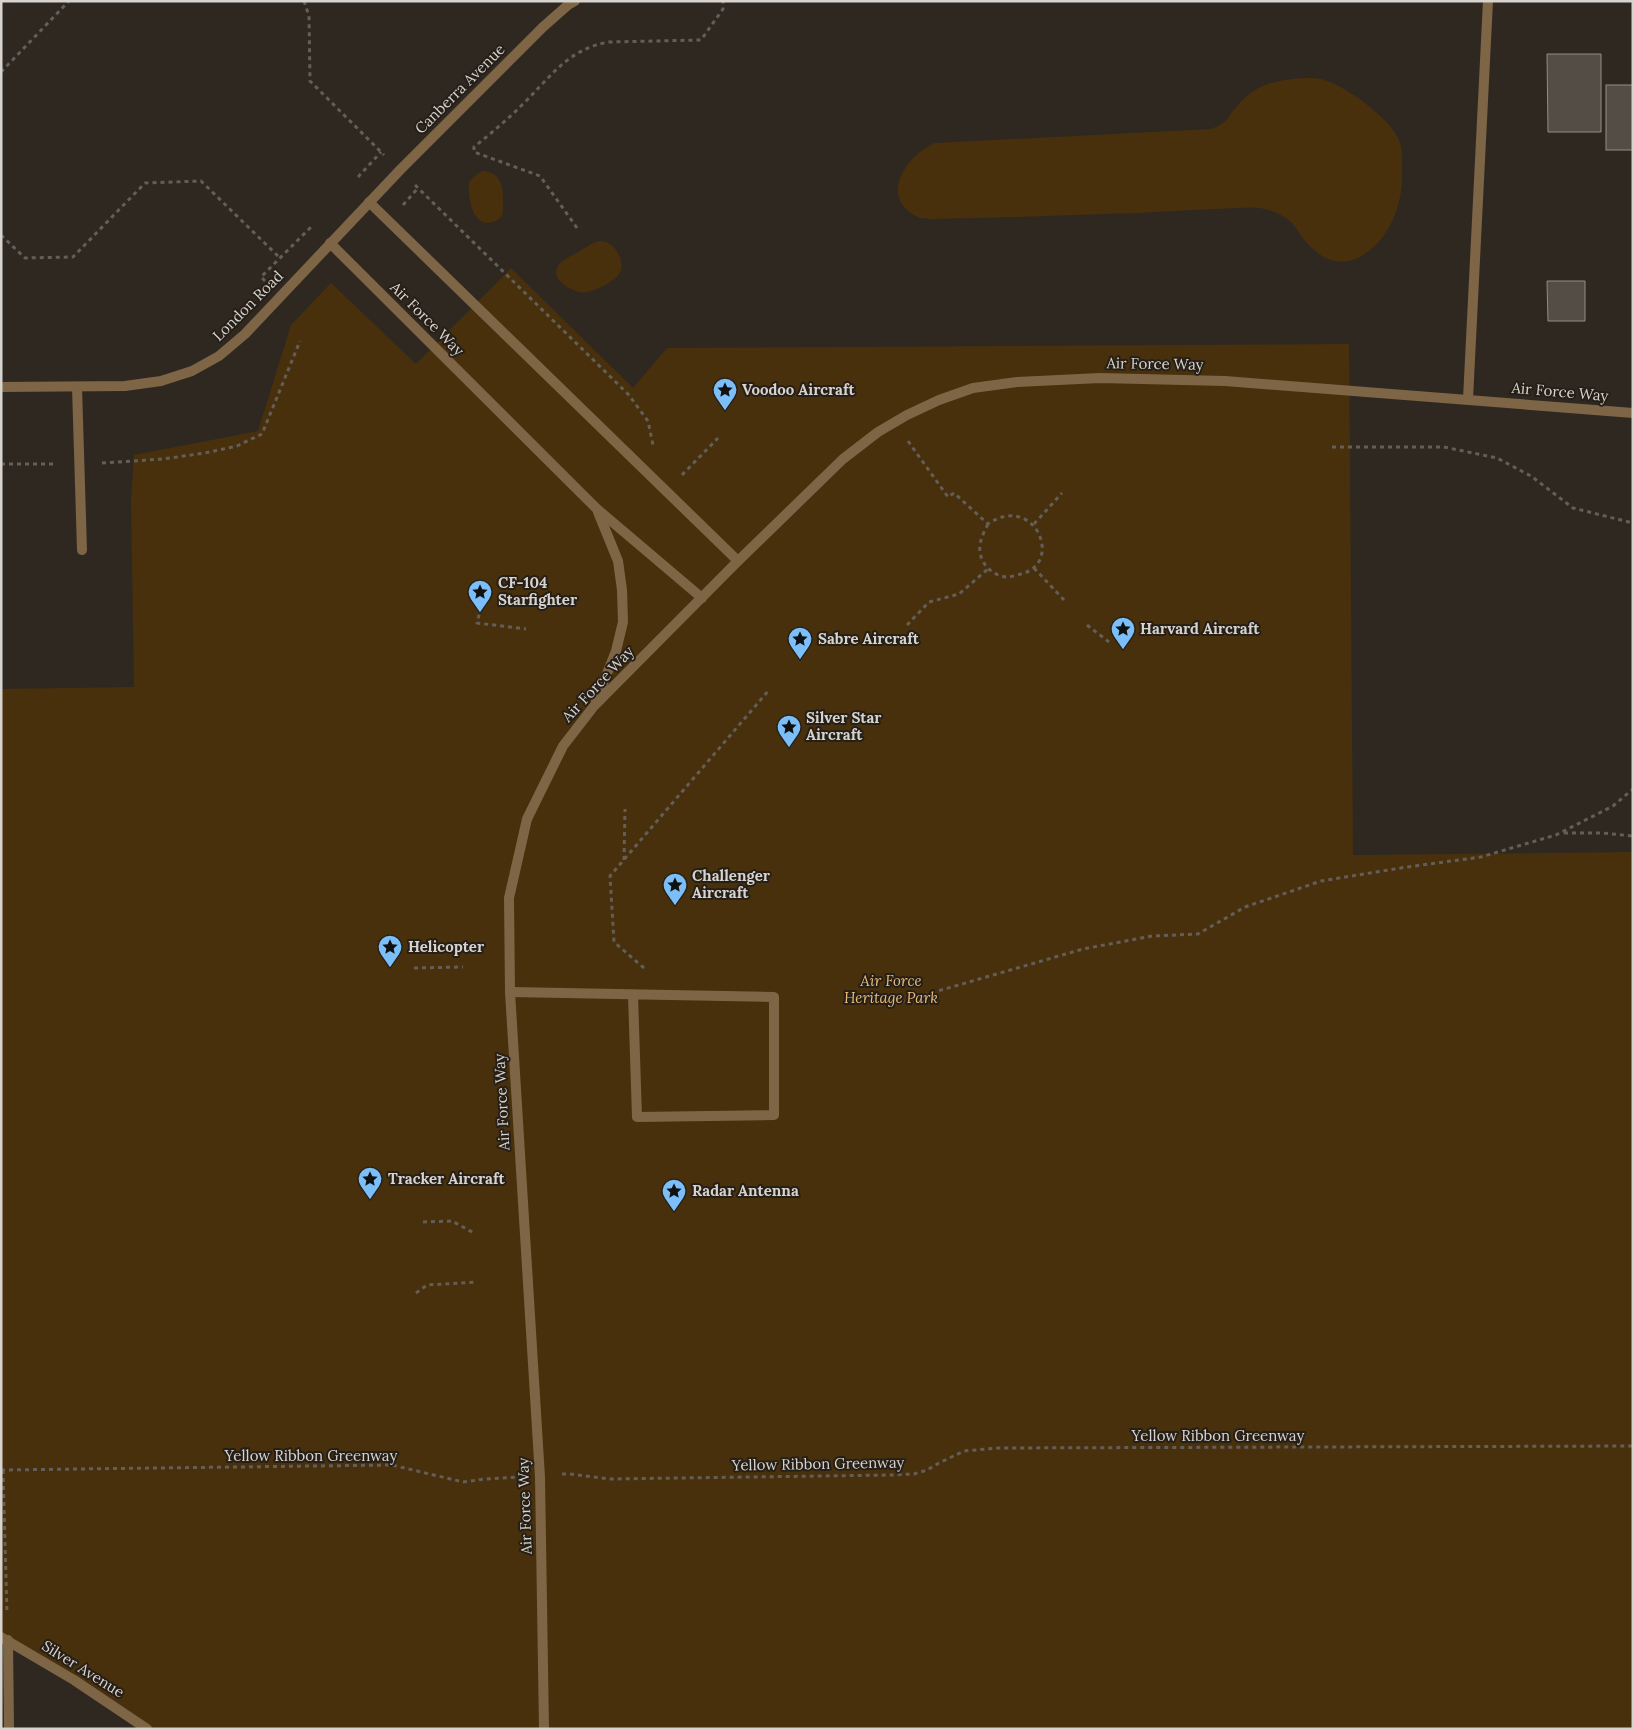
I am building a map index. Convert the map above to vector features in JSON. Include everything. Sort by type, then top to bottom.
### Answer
[{"type":"street","name":"Canberra Avenue","points":[[369,202],[543,26],[575,1]]},
{"type":"street","points":[[1468,399],[1488,1]]},
{"type":"street","points":[[369,202],[738,562]]},
{"type":"street","name":"London Road","points":[[1,387],[125,386],[162,381],[192,371],[212,360],[245,334],[369,202]]},
{"type":"street","name":"Air Force Way","points":[[330,243],[597,509],[702,598]]},
{"type":"street","name":"Air Force Way","points":[[544,1729],[540,1476],[510,992],[509,898],[527,819],[563,746],[594,706],[843,459],[894,422],[939,400],[974,388],[1049,380],[1148,378],[1225,381],[1633,413]]},
{"type":"street","points":[[77,387],[82,550]]},
{"type":"street","points":[[594,706],[616,651],[623,622],[622,590],[618,561],[597,509]]},
{"type":"street","points":[[510,992],[774,997],[774,1115],[637,1116],[633,995]]},
{"type":"street","points":[[5,1639],[9,1729]]},
{"type":"street","name":"Silver Avenue","points":[[5,1639],[74,1680],[147,1729]]},
{"type":"path","points":[[1,72],[69,1]]},
{"type":"path","points":[[304,1],[309,16],[310,81],[628,394],[648,421],[656,451]]},
{"type":"path","points":[[577,228],[540,176],[474,152],[474,146],[493,132],[522,105],[557,67],[580,51],[597,44],[609,42],[701,40],[723,9],[723,1]]},
{"type":"path","points":[[1,235],[25,258],[73,257],[145,183],[201,181],[280,258]]},
{"type":"path","points":[[1,464],[134,462],[197,454],[238,446],[262,434],[300,341]]},
{"type":"path","points":[[894,422],[948,497],[954,493],[988,524]]},
{"type":"path","points":[[680,476],[718,438]]},
{"type":"path","points":[[1332,447],[1444,447],[1497,458],[1531,476],[1573,508],[1633,523]]},
{"type":"path","points":[[1034,524],[1062,493]]},
{"type":"path","points":[[1011,516],[1025,518],[1034,524],[1041,536],[1042,548],[1040,558],[1034,568],[1028,572],[1007,577],[988,569],[980,553],[982,536],[988,524],[998,517],[1011,516]]},
{"type":"path","points":[[1034,568],[1064,600]]},
{"type":"path","points":[[907,625],[929,602],[959,594],[988,569]]},
{"type":"path","points":[[483,599],[477,623],[526,629]]},
{"type":"path","points":[[1087,625],[1108,642]]},
{"type":"path","points":[[644,968],[614,942],[610,876],[769,690]]},
{"type":"path","points":[[893,1004],[1083,949],[1152,936],[1198,934],[1245,906],[1322,881],[1481,857],[1561,833],[1613,806],[1633,789]]},
{"type":"path","points":[[624,860],[625,809]]},
{"type":"path","points":[[1561,833],[1602,833],[1633,836]]},
{"type":"path","points":[[414,968],[463,967]]},
{"type":"path","points":[[423,1222],[452,1221],[474,1233]]},
{"type":"path","points":[[416,1293],[427,1285],[477,1282]]},
{"type":"path","name":"Yellow Ribbon Greenway","points":[[2,1470],[392,1465],[463,1482],[570,1474],[608,1479],[914,1474],[927,1470],[939,1462],[964,1452],[998,1448],[1633,1446]]},
{"type":"path","points":[[2,1470],[5,1639]]},
{"type":"green space","points":[[1306,78],[1320,79],[1333,83],[1354,95],[1385,121],[1393,130],[1401,146],[1402,184],[1400,197],[1391,224],[1375,246],[1352,260],[1344,262],[1324,257],[1306,242],[1289,221],[1277,213],[1259,208],[929,219],[920,218],[906,209],[900,199],[898,189],[900,178],[906,167],[914,157],[935,143],[1211,129],[1225,121],[1246,97],[1254,91],[1278,81]]},
{"type":"green space","points":[[483,171],[494,174],[498,178],[503,192],[502,214],[498,220],[489,223],[478,219],[474,214],[469,194],[469,182]]},
{"type":"green space","points":[[600,241],[610,244],[618,253],[622,264],[619,274],[612,281],[589,292],[575,291],[562,283],[556,271],[560,263],[591,244]]},
{"type":"green space","name":"Air Force Heritage Park","points":[[511,268],[633,388],[667,348],[1349,344],[1353,855],[1633,852],[1633,1729],[147,1729],[1,1637],[1,689],[134,687],[131,500],[134,455],[258,431],[291,325],[331,283],[416,364]]},
{"type":"building","points":[[1547,54],[1601,54],[1601,132],[1548,132]]},
{"type":"building","points":[[1606,85],[1633,85],[1633,150],[1606,150]]},
{"type":"building","points":[[1547,281],[1585,281],[1585,321],[1548,321]]},
{"type":"place","name":"Voodoo Aircraft","points":[[725,411]]},
{"type":"place","name":"CF-104 Starfighter","points":[[480,613]]},
{"type":"place","name":"Harvard Aircraft","points":[[1123,650]]},
{"type":"place","name":"Sabre Aircraft","points":[[800,660]]},
{"type":"place","name":"Silver Star Aircraft","points":[[789,748]]},
{"type":"place","name":"Challenger Aircraft","points":[[675,906]]},
{"type":"place","name":"Helicopter","points":[[390,968]]},
{"type":"place","name":"Tracker Aircraft","points":[[370,1200]]},
{"type":"place","name":"Radar Antenna","points":[[674,1212]]}]
